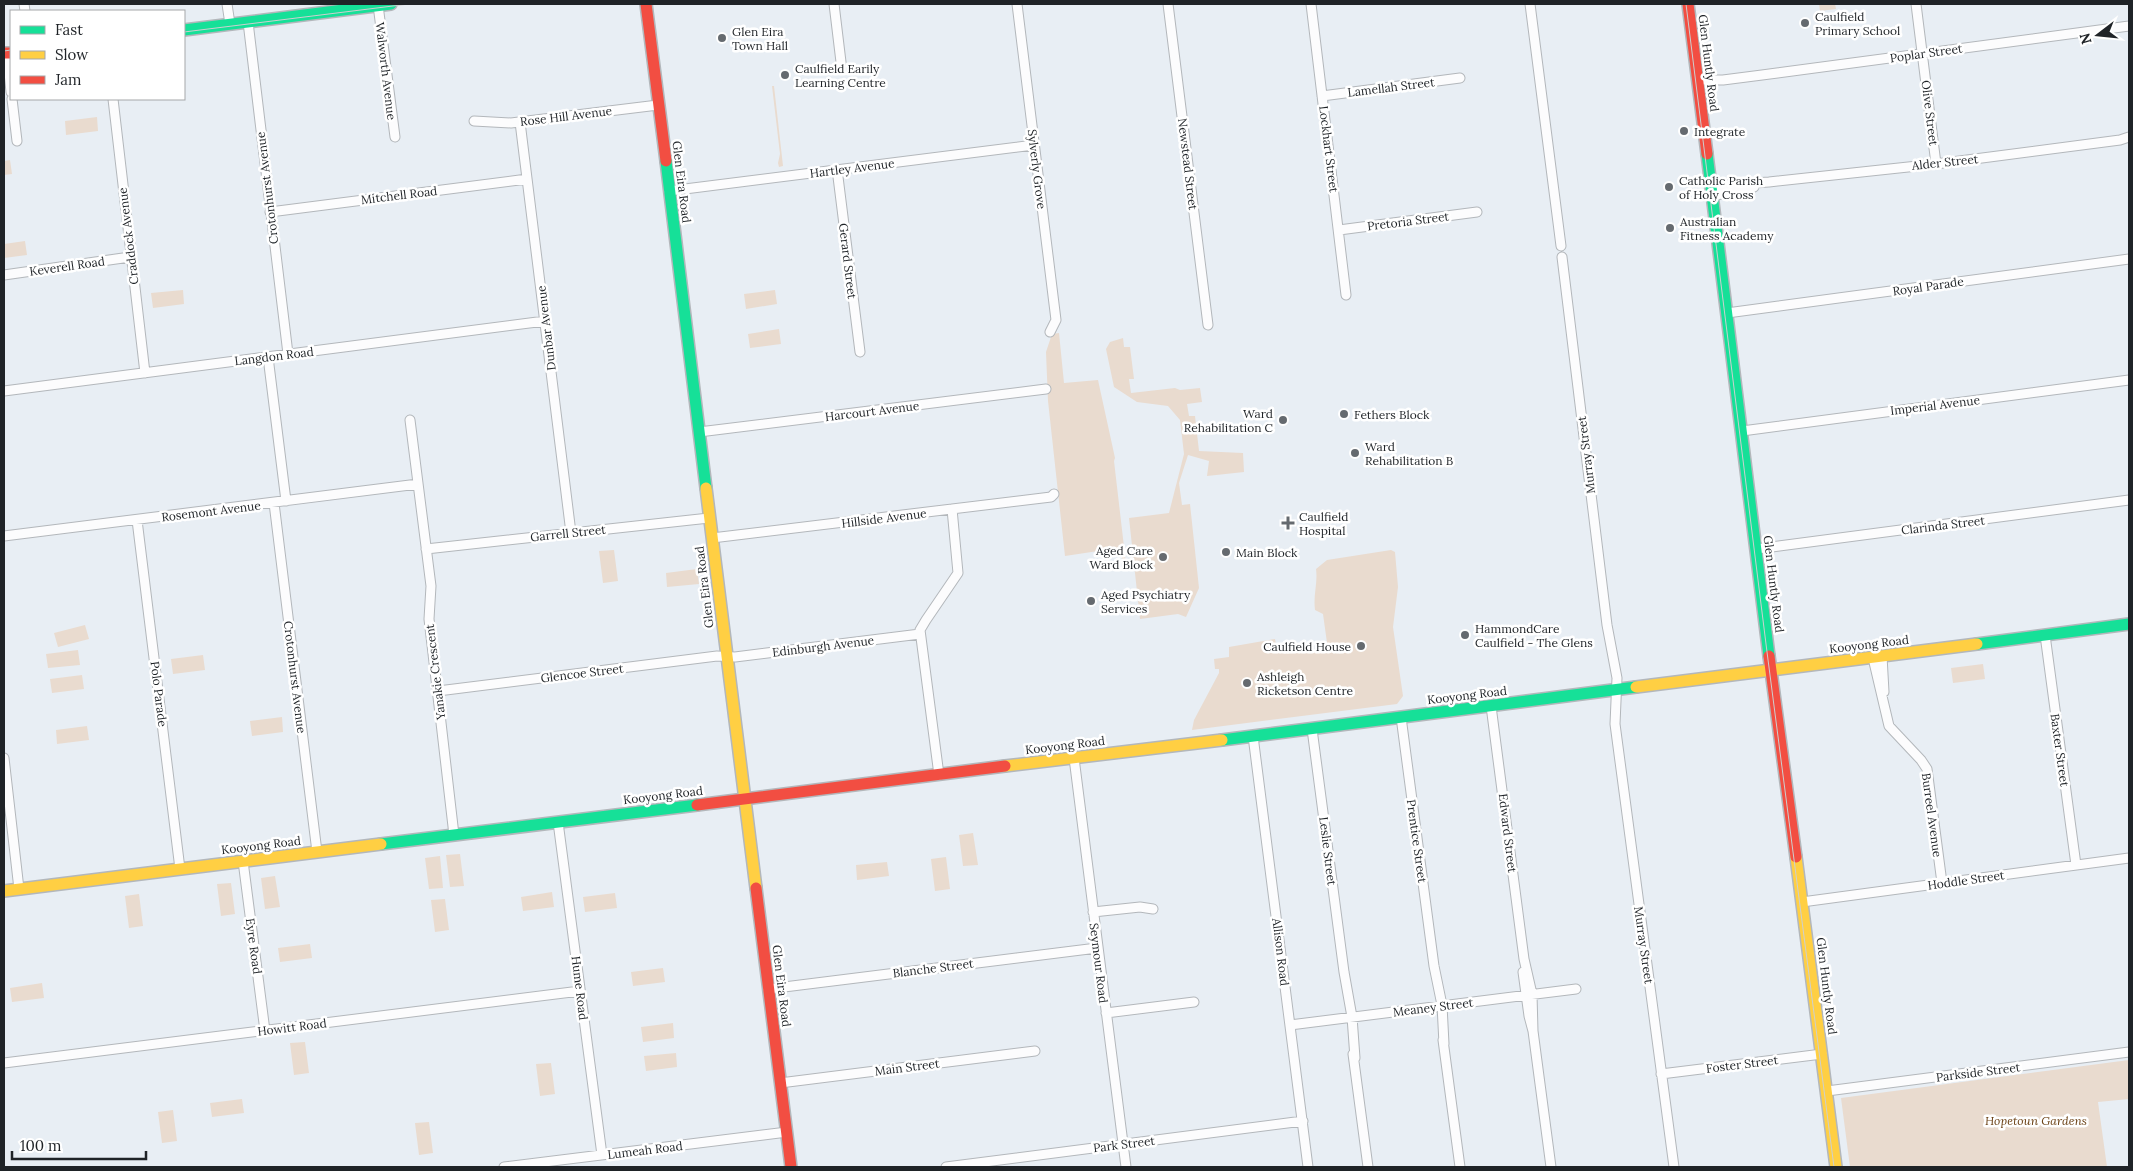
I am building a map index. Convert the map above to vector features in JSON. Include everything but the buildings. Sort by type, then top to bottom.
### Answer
[{"type":"street","points":[[227,4],[230,24]]},
{"type":"street","points":[[185,30],[391,4]]},
{"type":"street","name":"Glen Eira Road","points":[[646,4],[791,1167]]},
{"type":"street","points":[[834,4],[841,62]]},
{"type":"street","name":"Sylverly Grove","points":[[1017,4],[1056,320],[1050,332]]},
{"type":"street","name":"Newstead Street","points":[[1168,4],[1208,325]]},
{"type":"street","name":"Lockhart Street","points":[[1311,4],[1346,295]]},
{"type":"street","points":[[1530,4],[1561,246]]},
{"type":"street","name":"Glen Huntly Road","points":[[1688,4],[1836,1167]]},
{"type":"street","name":"Olive Street","points":[[1916,4],[1936,164]]},
{"type":"street","name":"Walworth Avenue","points":[[374,5],[395,137]]},
{"type":"street","name":"Crotonhurst Avenue","points":[[248,22],[288,354]]},
{"type":"street","name":"Poplar Street","points":[[1698,83],[2129,26]]},
{"type":"street","points":[[7,53],[10,82]]},
{"type":"street","name":"Lamellah Street","points":[[1322,96],[1460,78]]},
{"type":"street","points":[[12,100],[17,141]]},
{"type":"street","name":"Craddock Avenue","points":[[113,100],[145,373]]},
{"type":"street","name":"Rose Hill Avenue","points":[[474,121],[520,122],[658,105]]},
{"type":"street","name":"Dunbar Avenue","points":[[520,122],[571,533]]},
{"type":"street","name":"Alder Street","points":[[1712,191],[1737,192],[1769,182],[1936,164],[2126,140]]},
{"type":"street","name":"Hartley Avenue","points":[[669,191],[1034,145]]},
{"type":"street","name":"Gerard Street","points":[[837,170],[860,352]]},
{"type":"street","name":"Mitchell Road","points":[[270,212],[528,179]]},
{"type":"street","name":"Pretoria Street","points":[[1339,230],[1477,212]]},
{"type":"street","name":"Keverell Road","points":[[4,274],[130,257]]},
{"type":"street","name":"Murray Street","points":[[1562,257],[1611,653],[1613,691],[1611,710],[1615,724],[1674,1167]]},
{"type":"street","name":"Royal Parade","points":[[1727,313],[2129,259]]},
{"type":"street","name":"Langdon Road","points":[[4,391],[545,321]]},
{"type":"street","points":[[268,356],[286,501]]},
{"type":"street","name":"Imperial Avenue","points":[[1742,431],[2129,380]]},
{"type":"street","name":"Harcourt Avenue","points":[[699,432],[1046,390]]},
{"type":"street","name":"Yanakie Crescent","points":[[410,420],[431,586],[429,619],[454,835]]},
{"type":"street","name":"Rosemont Avenue","points":[[4,536],[418,484]]},
{"type":"street","name":"Hillside Avenue","points":[[712,538],[1051,497],[1054,494]]},
{"type":"street","name":"Clarinda Street","points":[[1756,550],[2129,500]]},
{"type":"street","name":"Crotonhurst Avenue","points":[[274,503],[317,852]]},
{"type":"street","points":[[939,775],[920,634],[922,626],[958,573],[952,509]]},
{"type":"street","name":"Garrell Street","points":[[426,549],[709,518]]},
{"type":"street","name":"Polo Parade","points":[[137,520],[180,869]]},
{"type":"street","name":"Kooyong Road","points":[[4,891],[1312,729],[1401,716],[1772,671],[2129,624]]},
{"type":"street","name":"Edinburgh Avenue","points":[[726,657],[920,634]]},
{"type":"street","name":"Baxter Street","points":[[2045,635],[2076,865]]},
{"type":"street","name":"Glencoe Street","points":[[438,691],[726,657]]},
{"type":"street","name":"Burreel Avenue","points":[[1878,657],[1884,702],[1891,730],[1921,760],[1926,769],[1942,883]]},
{"type":"street","name":"Edward Street","points":[[1491,706],[1524,959],[1523,971],[1529,995],[1551,1167]]},
{"type":"street","name":"Prentice Street","points":[[1401,716],[1460,1167]]},
{"type":"street","name":"Leslie Street","points":[[1312,729],[1368,1167]]},
{"type":"street","name":"Allison Road","points":[[1253,736],[1308,1167]]},
{"type":"street","points":[[4,758],[20,889]]},
{"type":"street","name":"Seymour Road","points":[[1074,758],[1126,1167]]},
{"type":"street","name":"Hume Road","points":[[558,822],[602,1155]]},
{"type":"street","name":"Hoddle Street","points":[[1802,902],[2129,858]]},
{"type":"street","name":"Eyre Road","points":[[243,861],[265,1030]]},
{"type":"street","points":[[1093,912],[1140,906],[1153,909]]},
{"type":"street","name":"Blanche Street","points":[[768,989],[1098,948]]},
{"type":"street","name":"Meaney Street","points":[[1290,1025],[1576,989]]},
{"type":"street","name":"Howitt Road","points":[[4,1063],[580,991]]},
{"type":"street","points":[[1106,1013],[1194,1002]]},
{"type":"street","name":"Main Street","points":[[780,1082],[1035,1051]]},
{"type":"street","name":"Parkside Street","points":[[1827,1091],[2129,1052]]},
{"type":"street","name":"Foster Street","points":[[1662,1074],[1822,1054]]},
{"type":"street","name":"Park Street","points":[[946,1167],[1302,1122]]},
{"type":"street","name":"Lumeah Road","points":[[504,1167],[786,1132]]},
{"type":"green space","points":[[1819,4],[1835,4],[1836,9],[1820,11]]},
{"type":"green space","points":[[772,86],[774,86],[783,166],[779,167],[780,154]]},
{"type":"green space","points":[[97,117],[98,131],[66,135],[65,121]]},
{"type":"green space","points":[[10,160],[12,174],[4,175],[4,161]]},
{"type":"green space","points":[[25,241],[27,255],[4,258],[4,244]]},
{"type":"green space","points":[[183,290],[184,304],[153,308],[151,293]]},
{"type":"green space","points":[[775,290],[777,304],[746,309],[744,294]]},
{"type":"green space","points":[[779,329],[781,344],[750,348],[748,334]]},
{"type":"green space","points":[[1059,333],[1064,383],[1098,380],[1115,458],[1126,564],[1123,564],[1121,552],[1118,548],[1065,556],[1048,401],[1046,352],[1052,334]]},
{"type":"green space","points":[[1123,338],[1124,347],[1130,347],[1134,379],[1129,379],[1131,393],[1175,388],[1180,390],[1200,388],[1202,402],[1187,404],[1189,416],[1195,416],[1199,451],[1243,453],[1244,472],[1207,476],[1209,461],[1188,455],[1179,483],[1182,505],[1190,504],[1199,588],[1186,617],[1178,614],[1140,619],[1129,518],[1169,513],[1184,454],[1180,420],[1168,406],[1137,402],[1114,387],[1106,349],[1110,342]]},
{"type":"green space","points":[[614,550],[618,581],[603,583],[599,551]]},
{"type":"green space","points":[[1391,550],[1395,552],[1398,587],[1393,627],[1403,696],[1397,704],[1192,730],[1194,720],[1219,673],[1219,669],[1215,669],[1214,659],[1229,657],[1229,647],[1275,639],[1277,650],[1306,646],[1307,653],[1328,650],[1323,614],[1315,610],[1316,569],[1327,560]]},
{"type":"green space","points":[[697,569],[699,584],[667,587],[666,573]]},
{"type":"green space","points":[[85,625],[89,639],[58,647],[54,633]]},
{"type":"green space","points":[[78,650],[80,665],[48,668],[46,654]]},
{"type":"green space","points":[[203,655],[205,670],[173,674],[171,659]]},
{"type":"green space","points":[[1983,664],[1985,679],[1953,683],[1951,668]]},
{"type":"green space","points":[[82,675],[84,689],[52,693],[50,679]]},
{"type":"green space","points":[[282,717],[283,732],[252,736],[250,721]]},
{"type":"green space","points":[[87,726],[89,740],[57,744],[56,730]]},
{"type":"green space","points":[[973,833],[978,865],[963,866],[959,835]]},
{"type":"green space","points":[[460,854],[464,886],[450,887],[446,855]]},
{"type":"green space","points":[[440,856],[443,888],[429,889],[425,858]]},
{"type":"green space","points":[[946,857],[950,889],[935,891],[931,859]]},
{"type":"green space","points":[[887,862],[889,876],[857,880],[856,865]]},
{"type":"green space","points":[[275,876],[280,907],[265,909],[261,878]]},
{"type":"green space","points":[[231,883],[235,914],[221,916],[217,884]]},
{"type":"green space","points":[[552,892],[554,907],[523,911],[521,897]]},
{"type":"green space","points":[[615,893],[617,908],[585,912],[583,897]]},
{"type":"green space","points":[[139,894],[143,926],[129,928],[125,896]]},
{"type":"green space","points":[[445,899],[449,930],[435,932],[431,900]]},
{"type":"green space","points":[[310,944],[312,958],[280,962],[278,948]]},
{"type":"green space","points":[[663,968],[665,982],[633,986],[631,972]]},
{"type":"green space","points":[[42,983],[44,998],[12,1002],[10,988]]},
{"type":"green space","points":[[673,1023],[674,1038],[643,1042],[641,1027]]},
{"type":"green space","points":[[305,1042],[309,1073],[294,1075],[290,1043]]},
{"type":"green space","points":[[676,1053],[677,1067],[646,1071],[644,1056]]},
{"type":"green space","name":"Hopetoun Gardens","points":[[2129,1060],[2129,1099],[2098,1102],[2107,1167],[1850,1167],[1841,1098]]},
{"type":"green space","points":[[551,1063],[555,1094],[540,1096],[536,1064]]},
{"type":"green space","points":[[242,1099],[244,1113],[212,1117],[210,1103]]},
{"type":"green space","points":[[173,1110],[177,1141],[162,1143],[158,1112]]},
{"type":"green space","points":[[429,1122],[433,1153],[419,1155],[415,1123]]},
{"type":"tram line","points":[[185,32],[409,4]]},
{"type":"tram line","points":[[1686,4],[1834,1167]]},
{"type":"tram line","points":[[4,51],[10,50]]},
{"type":"traffic: fast","points":[[185,30],[391,4]]},
{"type":"traffic: fast","points":[[1707,154],[1769,656]]},
{"type":"traffic: fast","points":[[666,161],[706,488]]},
{"type":"traffic: fast","points":[[1977,644],[2129,624]]},
{"type":"traffic: fast","points":[[1222,740],[1636,687]]},
{"type":"traffic: fast","points":[[381,844],[697,805]]},
{"type":"traffic: slow","points":[[706,488],[756,888]]},
{"type":"traffic: slow","points":[[1636,687],[1977,644]]},
{"type":"traffic: slow","points":[[1005,766],[1222,740]]},
{"type":"traffic: slow","points":[[4,891],[381,844]]},
{"type":"traffic: slow","points":[[1796,857],[1836,1167]]},
{"type":"traffic: jam","points":[[646,4],[666,161]]},
{"type":"traffic: jam","points":[[1688,4],[1707,154]]},
{"type":"traffic: jam","points":[[4,53],[10,53]]},
{"type":"traffic: jam","points":[[1769,656],[1796,857]]},
{"type":"traffic: jam","points":[[697,805],[1005,766]]},
{"type":"traffic: jam","points":[[756,888],[791,1167]]},
{"type":"place","name":"Caulfield Primary School","points":[[1805,23]]},
{"type":"place","name":"Glen Eira Town Hall","points":[[722,38]]},
{"type":"place","name":"Caulfield Earily Learning Centre","points":[[785,75]]},
{"type":"place","name":"Integrate","points":[[1684,131]]},
{"type":"place","name":"Catholic Parish of Holy Cross","points":[[1669,187]]},
{"type":"place","name":"Australian Fitness Academy","points":[[1670,228]]},
{"type":"place","name":"Fethers Block","points":[[1344,414]]},
{"type":"place","name":"Ward Rehabilitation C","points":[[1283,420]]},
{"type":"place","name":"Ward Rehabilitation B","points":[[1355,453]]},
{"type":"place","name":"Caulfield Hospital","points":[[1288,523]]},
{"type":"place","name":"Main Block","points":[[1226,552]]},
{"type":"place","name":"Aged Care Ward Block","points":[[1163,557]]},
{"type":"place","name":"Aged Psychiatry Services","points":[[1091,601]]},
{"type":"place","name":"HammondCare Caulfield - The Glens","points":[[1465,635]]},
{"type":"place","name":"Caulfield House","points":[[1361,646]]},
{"type":"place","name":"Ashleigh Ricketson Centre","points":[[1247,683]]}]
